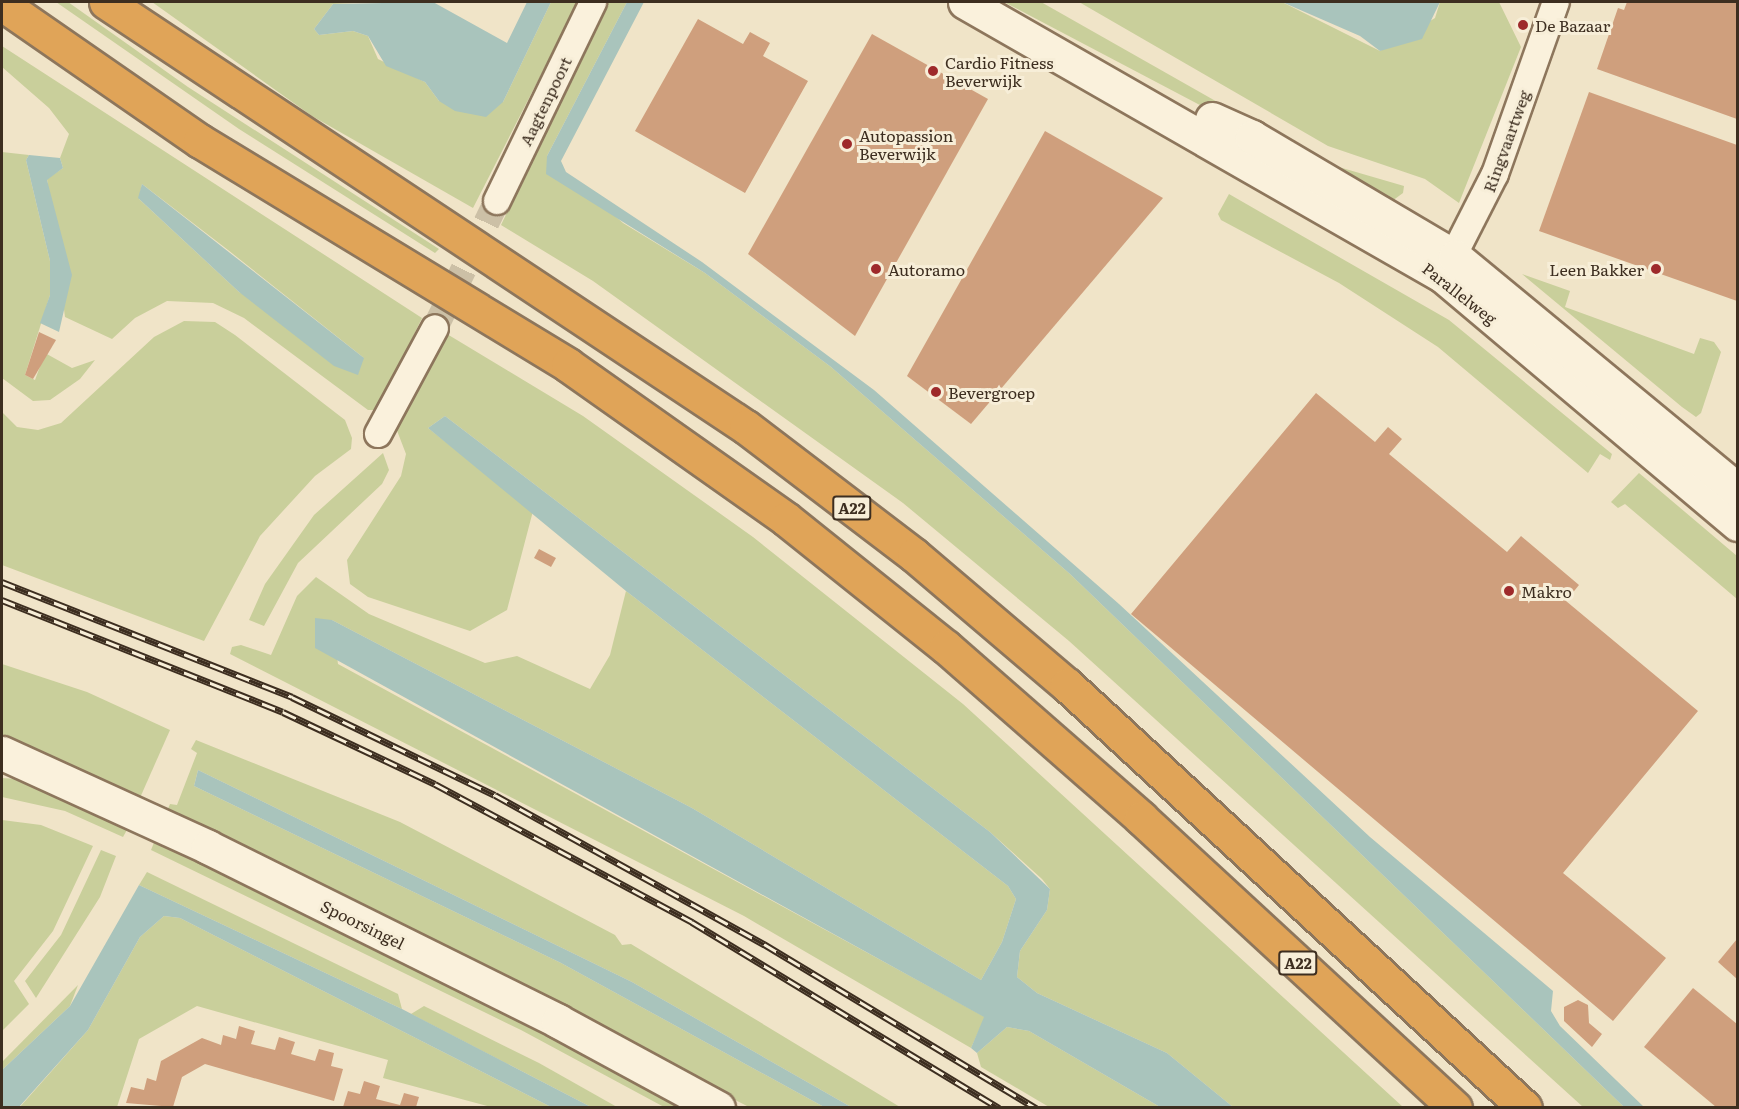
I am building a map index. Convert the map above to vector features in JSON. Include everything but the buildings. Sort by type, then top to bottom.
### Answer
[{"type":"highway","name":"A22","points":[[106,2],[746,427],[914,555],[1083,700],[1525,1107]]},
{"type":"highway","name":"A22","points":[[2,4],[200,141],[568,365],[786,519],[1133,810],[1455,1107]]},
{"type":"main road","name":"Parallelweg","points":[[965,2],[1121,87],[1252,137],[1449,266],[1737,490]]},
{"type":"main road","name":"Parallelweg","points":[[1449,266],[1737,524]]},
{"type":"main road","name":"Spoorsingel","points":[[2,753],[219,853],[558,1021],[718,1107]]},
{"type":"street","name":"Aagtenpoort","points":[[497,201],[592,2]]},
{"type":"street","name":"Ringvaartweg","points":[[1449,266],[1495,174],[1556,2]]},
{"type":"street","points":[[378,434],[435,328]]},
{"type":"green space","points":[[56,2],[68,2],[188,87],[439,249],[435,253],[239,129]]},
{"type":"green space","points":[[152,2],[375,2],[333,4],[314,29],[319,35],[353,31],[368,36],[378,59],[425,82],[439,101],[503,102],[551,2],[578,2],[473,208],[312,116]]},
{"type":"green space","points":[[608,2],[627,2],[547,156],[623,223],[705,273],[831,367],[1070,574],[1624,1107],[1583,1107],[1069,641],[903,503],[593,281],[501,225]]},
{"type":"green space","points":[[1004,2],[1041,2],[1325,163],[1404,186],[1403,193],[1388,204]]},
{"type":"green space","points":[[1079,2],[1282,2],[1380,51],[1435,18],[1440,2],[1499,2],[1521,47],[1459,203],[1425,179],[1328,146]]},
{"type":"green space","points":[[2,46],[422,318],[377,410],[368,410],[244,318],[213,303],[167,301],[135,318],[112,339],[65,317],[47,179],[63,168],[60,158],[69,134],[49,108],[2,67]],"holes":[[[142,184],[364,358],[239,292],[139,199]]]},
{"type":"green space","points":[[2,152],[29,155],[26,160],[50,261],[50,295],[25,375],[35,380],[45,353],[72,368],[95,360],[80,379],[50,400],[33,401],[2,378]]},
{"type":"green space","points":[[1229,194],[1449,320],[1612,454],[1610,460],[1600,454],[1588,473],[1438,347],[1339,283],[1221,220],[1218,214]]},
{"type":"green space","points":[[1522,274],[1570,291],[1565,307],[1694,354],[1700,338],[1714,342],[1721,352],[1701,413],[1696,417],[1682,407]]},
{"type":"green space","points":[[184,321],[215,322],[235,335],[345,420],[352,438],[351,449],[315,476],[260,536],[204,641],[2,565],[2,412],[17,427],[38,430],[61,423],[154,337]]},
{"type":"green space","points":[[442,331],[583,416],[753,537],[963,704],[1403,1107],[1233,1107],[1167,1053],[1037,993],[1017,977],[1020,951],[1047,910],[1050,889],[1042,879],[990,832],[445,416],[428,428],[533,511],[507,610],[470,631],[368,597],[350,584],[347,560],[401,476],[406,454],[396,428]]},
{"type":"green space","points":[[383,453],[389,470],[382,484],[298,563],[264,626],[249,620],[265,584],[314,515]]},
{"type":"green space","points":[[1639,473],[1737,556],[1737,599],[1625,504],[1618,508],[1611,502]]},
{"type":"green space","points":[[316,577],[369,614],[485,663],[517,656],[590,689],[610,655],[626,591],[1008,886],[1016,899],[1002,942],[981,980],[692,808],[332,620],[338,664],[985,1017],[971,1048],[744,916],[230,654],[232,647],[241,645],[271,655],[297,596]]},
{"type":"green space","points":[[2,664],[87,692],[170,730],[139,800],[2,735]]},
{"type":"green space","points":[[196,740],[400,822],[615,935],[622,945],[631,944],[900,1107],[851,1107],[632,982],[198,770],[194,786],[561,963],[824,1107],[749,1107],[167,811],[170,804],[177,805],[197,753],[191,749]]},
{"type":"green space","points":[[2,778],[17,779],[128,828],[123,837],[65,811],[2,797]]},
{"type":"green space","points":[[2,820],[41,825],[93,846],[53,931],[14,981],[29,1004],[2,1031]]},
{"type":"green space","points":[[155,840],[511,1014],[690,1107],[664,1107],[521,1030],[151,850]]},
{"type":"green space","points":[[101,850],[116,856],[100,897],[36,998],[25,981],[61,935]]},
{"type":"green space","points":[[147,872],[398,994],[402,1009],[139,885]]},
{"type":"green space","points":[[164,916],[180,918],[551,1107],[491,1107],[383,1078],[388,1060],[197,1006],[139,1039],[117,1107],[19,1108],[88,1030],[140,937]]},
{"type":"green space","points":[[78,985],[70,1006],[2,1070],[2,1062]]},
{"type":"green space","points":[[424,1006],[539,1063],[617,1107],[591,1107],[411,1014]]},
{"type":"green space","points":[[1007,1027],[1029,1031],[1160,1107],[1049,1107],[981,1067],[977,1053]]},
{"type":"water","points":[[433,2],[507,43],[527,2],[551,2],[503,102],[486,117],[455,111],[439,101],[425,82],[386,66],[368,36],[353,31],[319,35],[314,29],[333,4]]},
{"type":"water","points":[[627,2],[644,2],[561,161],[566,172],[702,262],[874,390],[1119,604],[1370,837],[1553,991],[1551,1011],[1560,1026],[1644,1107],[1624,1107],[1070,574],[831,367],[705,273],[546,174],[547,156]]},
{"type":"water","points":[[1282,2],[1440,2],[1422,39],[1380,51],[1360,36]]},
{"type":"water","points":[[29,155],[60,158],[63,168],[47,180],[72,275],[59,332],[40,323],[50,295],[50,261],[26,160]]},
{"type":"water","points":[[142,184],[364,358],[358,375],[334,366],[239,292],[138,198]]},
{"type":"water","points":[[445,416],[990,832],[1050,889],[1047,910],[1020,951],[1017,977],[1037,993],[1167,1053],[1233,1107],[1160,1107],[1029,1031],[1007,1027],[977,1053],[971,1048],[984,1017],[315,648],[315,618],[332,620],[692,808],[981,980],[1002,942],[1016,899],[1008,886],[626,591],[428,428]]},
{"type":"water","points":[[198,770],[632,982],[851,1107],[824,1107],[561,963],[194,786]]},
{"type":"water","points":[[139,885],[402,1009],[591,1107],[551,1107],[180,918],[164,916],[140,937],[88,1030],[19,1107],[2,1107],[2,1070],[70,1006]]},
{"type":"tunnel","points":[[435,328],[497,201]]},
{"type":"railway","points":[[2,582],[292,697],[495,795],[764,944],[1036,1108]]},
{"type":"railway","points":[[2,600],[283,712],[435,784],[692,922],[999,1108]]},
{"type":"place","name":"De Bazaar","points":[[1523,25]]},
{"type":"place","name":"Cardio Fitness Beverwijk","points":[[933,71]]},
{"type":"place","name":"Autopassion Beverwijk","points":[[847,144]]},
{"type":"place","name":"Autoramo","points":[[876,269]]},
{"type":"place","name":"Leen Bakker","points":[[1656,269]]},
{"type":"place","name":"Bevergroep","points":[[936,392]]},
{"type":"place","name":"Makro","points":[[1509,591]]}]
